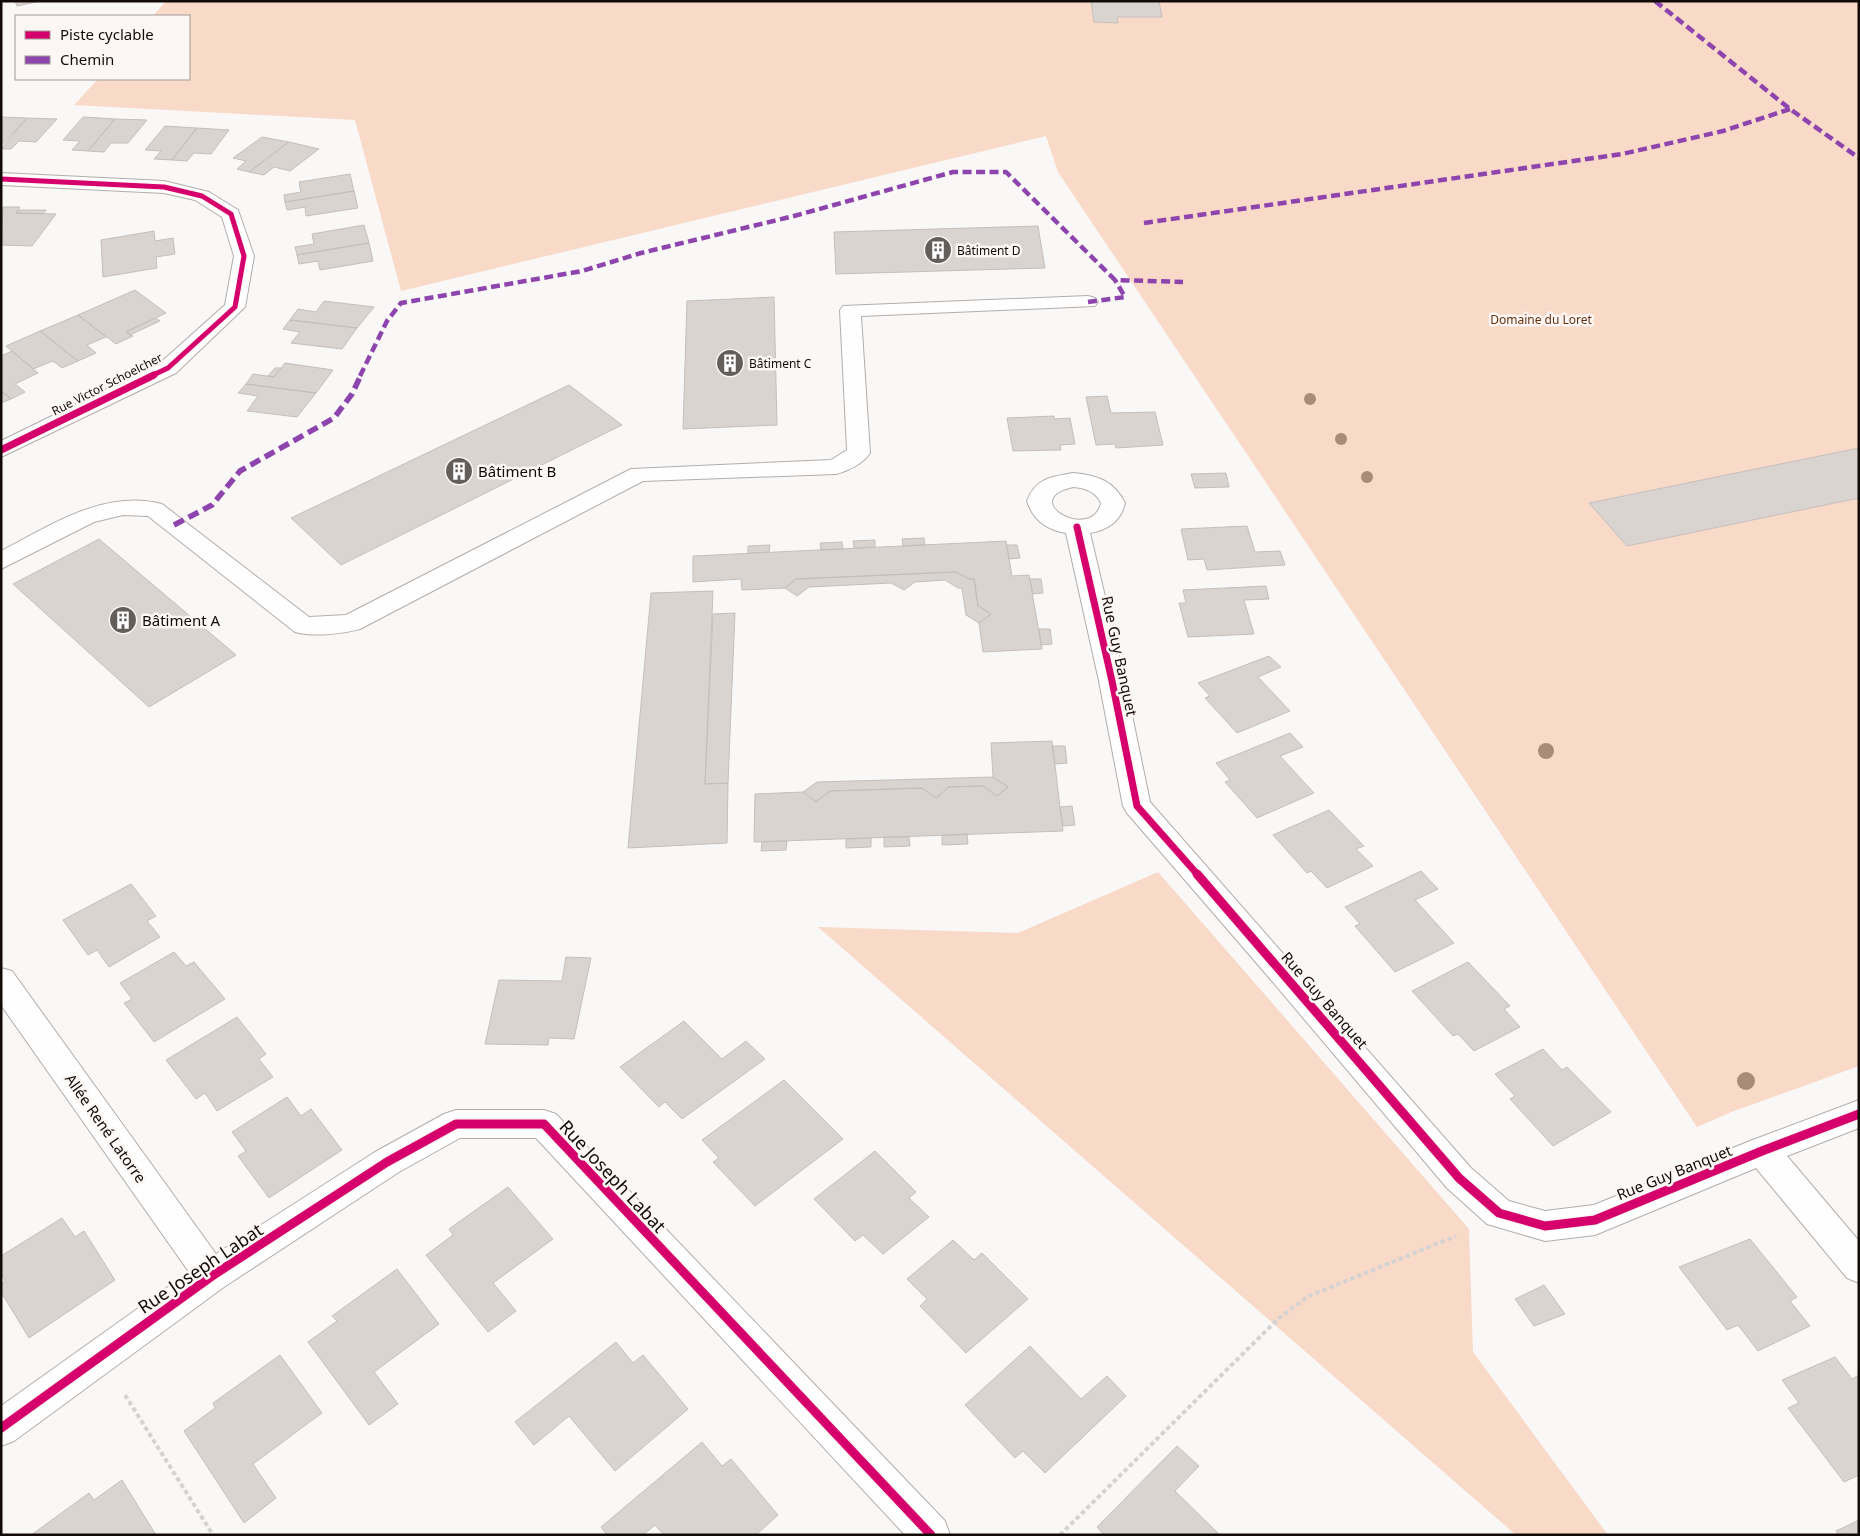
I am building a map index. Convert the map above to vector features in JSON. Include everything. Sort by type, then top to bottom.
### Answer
[{"type":"street","name":"Rue Victor Schoelcher","points":[[1,179],[164,187],[202,196],[232,214],[244,256],[235,307],[168,368],[1,450]]},
{"type":"street","points":[[1,560],[86,517],[123,507],[154,509],[304,626],[351,623],[639,474],[836,467],[859,453],[850,310],[1088,302]]},
{"type":"street","name":"Rue Guy Banquet","points":[[1076,527],[1112,681],[1137,806],[1277,964],[1459,1178],[1498,1213],[1545,1226],[1594,1220],[1762,1150],[1859,1114]]},
{"type":"street","name":"Allée René Latorre","points":[[1,980],[212,1276]]},
{"type":"street","name":"Rue Joseph Labat","points":[[1,1428],[212,1276],[387,1162],[456,1124],[544,1124],[931,1535]]},
{"type":"street","points":[[1762,1150],[1859,1267]]},
{"type":"path","points":[[1060,1535],[1279,1318],[1309,1296],[1436,1246],[1498,1213]]},
{"type":"path","points":[[101,1356],[213,1535]]},
{"type":"green space","name":"Domaine du Loret","points":[[166,1],[1859,1],[1859,1066],[1734,1111],[1697,1127],[1058,172],[1046,136],[401,291],[355,120],[74,105],[97,80],[190,80],[190,15],[154,15]]},
{"type":"green space","points":[[1158,872],[1469,1229],[1473,1352],[1608,1535],[1516,1535],[818,927],[1018,933]]},
{"type":"building","points":[[15,1],[36,1],[36,2],[17,6]]},
{"type":"building","points":[[1091,1],[1159,1],[1162,17],[1117,17],[1118,23],[1094,22]]},
{"type":"building","points":[[1,117],[27,118],[1,146]]},
{"type":"building","points":[[83,117],[115,119],[88,151],[72,150],[80,141],[63,140]]},
{"type":"building","points":[[27,118],[57,119],[36,142],[19,141],[11,149],[1,149]]},
{"type":"building","points":[[115,119],[147,120],[128,143],[111,143],[104,152],[88,151]]},
{"type":"building","points":[[165,126],[197,128],[172,160],[154,159],[161,151],[145,150]]},
{"type":"building","points":[[197,128],[229,130],[211,154],[194,153],[187,161],[172,160]]},
{"type":"building","points":[[262,137],[289,142],[249,172],[237,169],[246,161],[233,158]]},
{"type":"building","points":[[289,142],[319,149],[290,171],[274,167],[264,175],[249,172]]},
{"type":"building","points":[[350,174],[354,191],[285,202],[284,195],[301,192],[299,182]]},
{"type":"building","points":[[354,191],[358,208],[306,216],[305,207],[287,210],[285,202]]},
{"type":"building","points":[[3,207],[20,207],[16,213],[56,214],[32,246],[1,245]]},
{"type":"building","points":[[18,210],[46,210],[43,214],[16,213]]},
{"type":"building","points":[[364,225],[369,243],[297,255],[295,247],[314,244],[312,234]]},
{"type":"building","name":"Bâtiment D","points":[[1038,226],[1045,268],[836,274],[834,232]]},
{"type":"building","points":[[154,231],[155,241],[173,238],[175,254],[156,257],[157,268],[103,277],[101,240]]},
{"type":"building","points":[[369,243],[373,261],[320,270],[318,261],[299,264],[297,255]]},
{"type":"building","points":[[135,290],[166,313],[126,332],[133,336],[116,344],[78,315]]},
{"type":"building","name":"Bâtiment C","points":[[774,297],[777,425],[683,429],[687,301]]},
{"type":"building","points":[[324,301],[374,307],[357,328],[290,320],[298,309],[316,312]]},
{"type":"building","points":[[78,315],[106,337],[87,345],[96,353],[78,361],[40,331]]},
{"type":"building","points":[[155,318],[160,321],[130,335],[126,332]]},
{"type":"building","points":[[290,320],[357,328],[342,349],[291,343],[300,332],[283,329]]},
{"type":"building","points":[[40,331],[78,361],[62,368],[53,361],[33,369],[6,346]]},
{"type":"building","points":[[12,351],[38,373],[15,384],[25,392],[11,399],[1,391],[1,356]]},
{"type":"building","points":[[285,363],[333,370],[316,393],[246,384],[253,374],[274,377]]},
{"type":"building","points":[[275,368],[281,368],[274,377],[268,376]]},
{"type":"building","points":[[246,384],[316,393],[297,417],[247,411],[258,396],[238,393]]},
{"type":"building","name":"Bâtiment B","points":[[569,385],[622,425],[341,565],[291,518]]},
{"type":"building","points":[[1,391],[11,399],[1,403]]},
{"type":"building","points":[[1107,396],[1111,413],[1155,412],[1163,445],[1116,448],[1115,444],[1096,445],[1086,397]]},
{"type":"building","points":[[1054,416],[1054,419],[1070,418],[1075,444],[1060,445],[1061,450],[1013,451],[1007,418]]},
{"type":"building","points":[[1859,448],[1859,498],[1627,546],[1589,503]]},
{"type":"building","points":[[1226,473],[1229,487],[1195,488],[1191,474]]},
{"type":"building","points":[[1247,526],[1255,552],[1280,551],[1285,565],[1207,570],[1204,559],[1188,560],[1181,529]]},
{"type":"building","points":[[924,538],[925,545],[903,546],[902,539]]},
{"type":"building","name":"Bâtiment A","points":[[99,539],[236,655],[149,707],[13,584]]},
{"type":"building","points":[[875,540],[875,547],[854,548],[853,541]]},
{"type":"building","points":[[1006,541],[1012,576],[1029,575],[1042,649],[983,652],[979,623],[991,614],[978,606],[974,579],[969,579],[956,572],[796,579],[785,588],[742,590],[741,579],[693,582],[693,556]]},
{"type":"building","points":[[842,542],[843,549],[821,550],[820,543]]},
{"type":"building","points":[[770,545],[769,552],[748,553],[748,546]]},
{"type":"building","points":[[1007,545],[1017,545],[1020,558],[1009,559]]},
{"type":"building","points":[[956,572],[969,579],[974,579],[978,606],[991,614],[979,623],[966,615],[962,588],[958,588],[945,580],[915,582],[904,590],[891,583],[809,587],[797,596],[785,588],[796,579]]},
{"type":"building","points":[[1030,579],[1041,579],[1043,593],[1033,594]]},
{"type":"building","points":[[1266,586],[1269,599],[1244,600],[1254,634],[1188,637],[1179,603],[1186,603],[1183,590]]},
{"type":"building","points":[[713,591],[705,784],[728,783],[727,843],[628,848],[651,593]]},
{"type":"building","points":[[735,613],[728,783],[705,784],[713,614]]},
{"type":"building","points":[[1039,629],[1050,629],[1052,644],[1041,645]]},
{"type":"building","points":[[1269,656],[1281,667],[1258,677],[1290,711],[1237,733],[1205,698],[1210,696],[1198,683]]},
{"type":"building","points":[[1290,733],[1303,747],[1280,756],[1314,793],[1257,818],[1225,782],[1230,780],[1216,763]]},
{"type":"building","points":[[1052,741],[1063,831],[754,842],[755,794],[803,792],[816,802],[830,791],[922,788],[936,798],[949,787],[983,786],[997,796],[1008,787],[993,777],[991,743]]},
{"type":"building","points":[[1052,746],[1065,746],[1067,763],[1055,764]]},
{"type":"building","points":[[993,777],[1008,787],[997,796],[983,786],[949,787],[936,798],[922,788],[830,791],[816,802],[803,792],[817,782]]},
{"type":"building","points":[[1072,806],[1075,825],[1063,826],[1060,807]]},
{"type":"building","points":[[1329,810],[1364,846],[1356,849],[1373,866],[1327,888],[1311,871],[1307,873],[1273,835]]},
{"type":"building","points":[[967,834],[968,844],[942,845],[942,835]]},
{"type":"building","points":[[884,837],[909,837],[910,846],[884,847]]},
{"type":"building","points":[[871,838],[871,847],[846,848],[846,839]]},
{"type":"building","points":[[787,841],[786,850],[761,851],[762,842]]},
{"type":"building","points":[[1421,871],[1438,889],[1415,900],[1454,943],[1395,972],[1355,926],[1360,924],[1345,907]]},
{"type":"building","points":[[131,884],[156,916],[147,921],[160,937],[109,967],[97,950],[88,955],[63,920]]},
{"type":"building","points":[[174,952],[186,966],[194,962],[225,999],[154,1042],[124,1003],[132,999],[120,983]]},
{"type":"building","points":[[566,957],[591,958],[574,1039],[549,1038],[548,1045],[485,1044],[499,980],[562,981]]},
{"type":"building","points":[[1468,962],[1510,1006],[1504,1009],[1520,1027],[1474,1051],[1458,1034],[1453,1036],[1412,991]]},
{"type":"building","points":[[237,1017],[266,1054],[259,1059],[273,1077],[217,1111],[205,1093],[196,1099],[166,1060]]},
{"type":"building","points":[[684,1021],[722,1059],[746,1041],[765,1059],[682,1119],[665,1102],[659,1107],[620,1067]]},
{"type":"building","points":[[1543,1049],[1562,1070],[1567,1067],[1611,1112],[1553,1146],[1510,1099],[1515,1096],[1495,1074]]},
{"type":"building","points":[[784,1080],[843,1139],[755,1206],[713,1162],[719,1158],[702,1140]]},
{"type":"building","points":[[287,1097],[301,1116],[311,1109],[342,1150],[269,1198],[238,1156],[246,1151],[232,1132]]},
{"type":"building","points":[[875,1151],[916,1192],[909,1198],[929,1217],[883,1254],[863,1235],[855,1241],[814,1199]]},
{"type":"building","points":[[508,1187],[553,1239],[493,1283],[516,1311],[488,1332],[426,1255],[453,1235],[449,1229]]},
{"type":"building","points":[[62,1218],[75,1237],[84,1231],[115,1280],[29,1338],[1,1292],[1,1284],[5,1281],[1,1274],[1,1256]]},
{"type":"building","points":[[1750,1239],[1797,1297],[1790,1301],[1810,1326],[1758,1351],[1738,1325],[1727,1330],[1679,1267]]},
{"type":"building","points":[[953,1240],[974,1260],[982,1253],[1028,1299],[966,1353],[920,1306],[927,1299],[907,1279]]},
{"type":"building","points":[[397,1269],[439,1324],[374,1372],[398,1404],[369,1425],[308,1342],[337,1321],[332,1316]]},
{"type":"building","points":[[1544,1285],[1565,1314],[1534,1326],[1515,1299]]},
{"type":"building","points":[[616,1342],[633,1363],[643,1355],[688,1409],[615,1471],[569,1416],[534,1445],[515,1422]]},
{"type":"building","points":[[1030,1346],[1081,1399],[1107,1376],[1126,1396],[1045,1473],[1023,1451],[1015,1458],[965,1405]]},
{"type":"building","points":[[280,1355],[322,1413],[253,1464],[276,1498],[244,1523],[184,1431],[215,1408],[213,1403]]},
{"type":"building","points":[[1835,1357],[1852,1379],[1859,1375],[1859,1475],[1844,1482],[1788,1408],[1799,1403],[1782,1380]]},
{"type":"building","points":[[702,1442],[722,1466],[731,1459],[778,1515],[756,1535],[664,1535],[655,1525],[643,1535],[607,1535],[601,1527]]},
{"type":"building","points":[[1177,1446],[1199,1466],[1175,1491],[1220,1535],[1104,1535],[1097,1527]]},
{"type":"building","points":[[122,1480],[156,1535],[31,1535],[89,1493],[94,1500]]},
{"type":"building","points":[[1859,1520],[1859,1535],[1839,1535],[1836,1531]]},
{"type":"marked path","points":[[1655,1],[1790,109],[1859,158]]},
{"type":"marked path","points":[[1144,223],[1622,154],[1723,131],[1790,109]]},
{"type":"marked path","points":[[174,525],[212,505],[240,471],[334,418],[352,394],[387,321],[401,303],[582,271],[641,253],[794,216],[953,172],[1006,172],[1069,232],[1115,280],[1183,282]]},
{"type":"marked path","points":[[1088,302],[1125,297],[1115,280]]},
{"type":"cycle path","points":[[1,179],[164,187],[202,196],[231,214],[244,256],[235,307],[168,368],[1,450]]},
{"type":"cycle path","points":[[1077,527],[1112,681],[1137,806],[1277,965],[1459,1178],[1499,1213],[1545,1226],[1595,1220],[1762,1151],[1859,1114]]},
{"type":"cycle path","points":[[1,1428],[212,1276],[387,1162],[456,1124],[544,1124],[931,1535]]},
{"type":"place","name":"Bâtiment D","points":[[938,250]]},
{"type":"place","name":"Bâtiment C","points":[[730,363]]},
{"type":"place","name":"Bâtiment B","points":[[459,471]]},
{"type":"place","name":"Bâtiment A","points":[[123,620]]}]
